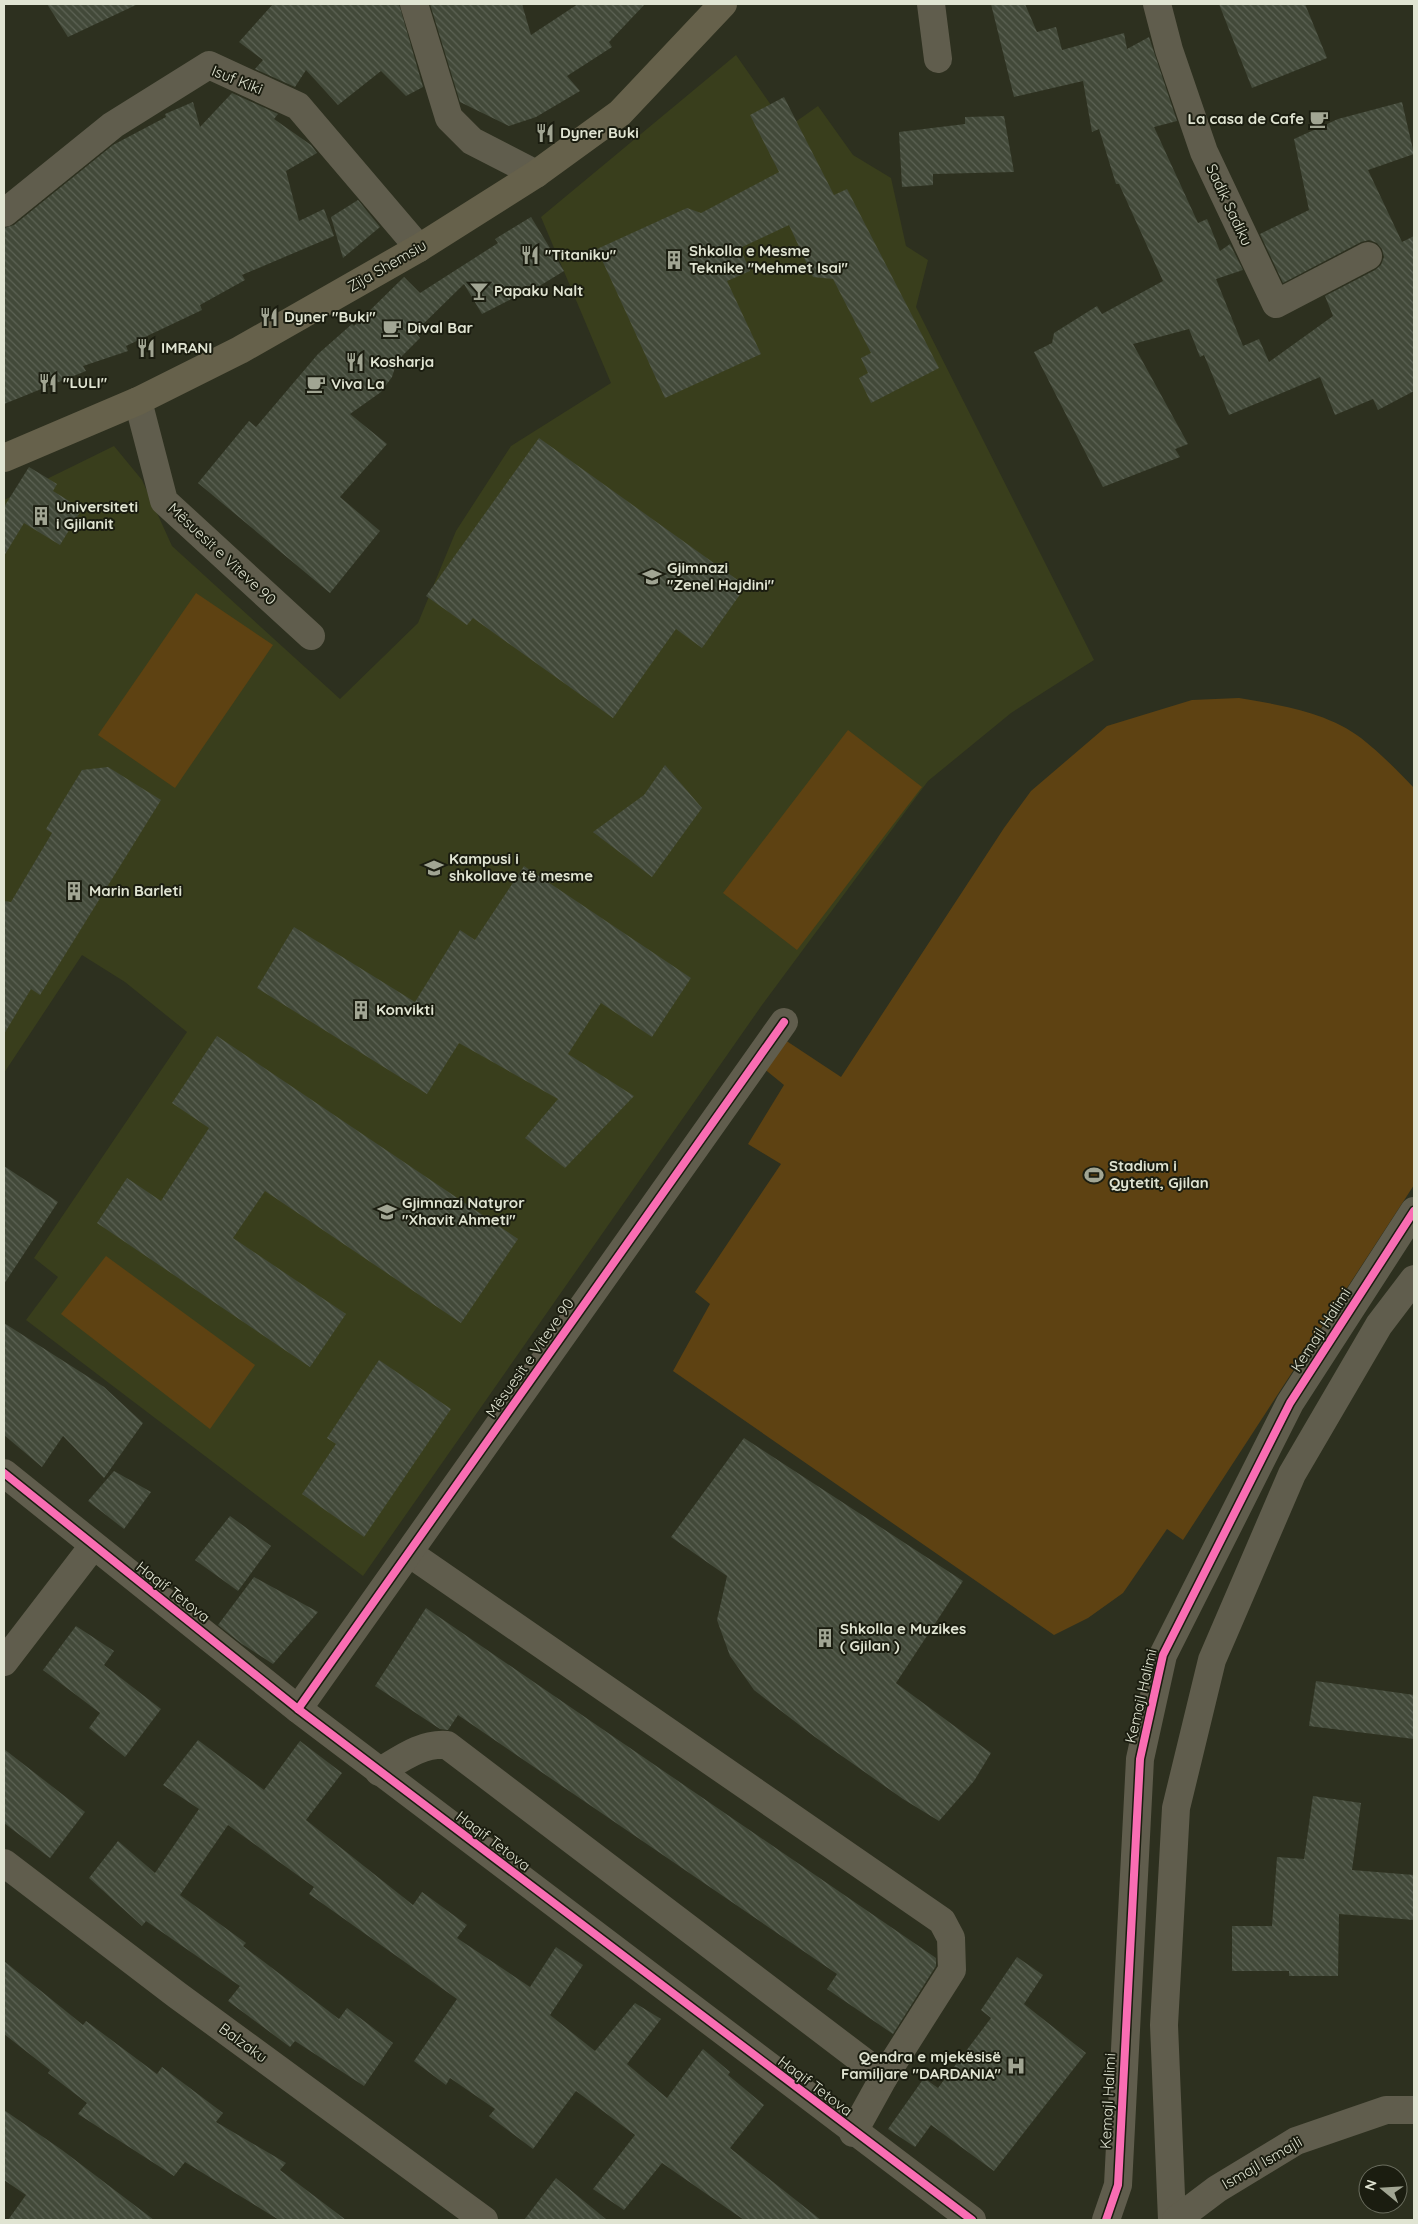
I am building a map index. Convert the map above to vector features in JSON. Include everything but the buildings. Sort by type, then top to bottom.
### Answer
[{"type":"main road","name":"Zija Shemsiu","points":[[4,458],[138,401],[240,350],[419,248],[536,174],[620,113],[722,4]]},
{"type":"street","points":[[414,4],[449,118],[472,141],[536,174]]},
{"type":"street","points":[[931,4],[938,59]]},
{"type":"street","name":"Sadik Sadiku","points":[[1157,4],[1169,50],[1204,152],[1276,304],[1368,256]]},
{"type":"street","name":"Isuf Kiki","points":[[4,212],[114,126],[209,65],[298,106],[419,248]]},
{"type":"street","name":"Mësuesit e Viteve 90","points":[[138,401],[164,500],[311,636]]},
{"type":"street","name":"Mësuesit e Viteve 90","points":[[298,1709],[784,1022]]},
{"type":"street","name":"Kemajl Halimi","points":[[1106,2220],[1118,2185],[1140,1759],[1163,1655],[1290,1403],[1414,1211]]},
{"type":"street","points":[[1172,2220],[1164,2025],[1176,1808],[1212,1660],[1292,1474],[1379,1325],[1414,1280]]},
{"type":"street","name":"Haqif Tetova","points":[[4,1473],[93,1546],[379,1772],[854,2133],[972,2220]]},
{"type":"street","points":[[4,1662],[93,1546]]},
{"type":"street","points":[[409,1553],[942,1921],[951,1938],[952,1970],[884,2078],[854,2133]]},
{"type":"street","points":[[379,1772],[415,1751],[432,1744],[447,1745],[884,2078]]},
{"type":"street","name":"Balzaku","points":[[4,1863],[177,1995],[484,2220]]},
{"type":"street","name":"Ismajl Ismajli","points":[[1176,2220],[1217,2189],[1296,2141],[1386,2110],[1414,2110]]},
{"type":"shaded area","name":"Kampusi i shkollave të mesme","points":[[736,55],[787,128],[818,106],[853,155],[891,178],[906,246],[928,260],[916,307],[1094,660],[1011,713],[928,781],[762,1005],[363,1576],[26,1320],[58,1277],[34,1258],[187,1032],[125,982],[82,955],[4,1073],[4,500],[114,446],[142,480],[172,546],[340,699],[418,623],[456,531],[511,446],[611,383],[541,217]]},
{"type":"shaded area","points":[[196,593],[273,645],[175,788],[98,735]]},
{"type":"shaded area","name":"Stadium i Qytetit, Gjilan","points":[[1239,698],[1303,711],[1348,729],[1375,750],[1414,788],[1414,1185],[1183,1540],[1167,1529],[1123,1593],[1088,1618],[1054,1635],[673,1371],[710,1304],[695,1292],[781,1164],[748,1144],[784,1085],[762,1067],[782,1038],[841,1077],[1004,828],[1031,791],[1107,726],[1192,700]]},
{"type":"shaded area","points":[[848,730],[922,787],[797,950],[723,893]]},
{"type":"shaded area","points":[[106,1256],[255,1365],[210,1429],[61,1314]]},
{"type":"cycle path","points":[[298,1709],[784,1022]]},
{"type":"cycle path","points":[[1106,2220],[1118,2185],[1140,1759],[1163,1655],[1290,1403],[1414,1211]]},
{"type":"cycle path","points":[[4,1473],[298,1709],[972,2220]]},
{"type":"place","name":"La casa de Cafe","points":[[1319,119]]},
{"type":"place","name":"Dyner Buki","points":[[545,133]]},
{"type":"place","name":"\"Titaniku\"","points":[[530,255]]},
{"type":"place","name":"Shkolla e Mesme Teknike ''Mehmet Isai''","points":[[674,260]]},
{"type":"place","name":"Papaku Nalt","points":[[479,291]]},
{"type":"place","name":"Dyner \"Buki\"","points":[[269,317]]},
{"type":"place","name":"Dival Bar","points":[[392,328]]},
{"type":"place","name":"IMRANI","points":[[146,348]]},
{"type":"place","name":"Kosharja","points":[[355,362]]},
{"type":"place","name":"\"LULI\"","points":[[48,383]]},
{"type":"place","name":"Viva La","points":[[316,384]]},
{"type":"place","name":"Universiteti i Gjilanit","points":[[41,516]]},
{"type":"place","name":"Gjimnazi \"Zenel Hajdini\"","points":[[652,577]]},
{"type":"place","name":"Kampusi i shkollave të mesme","points":[[434,868]]},
{"type":"place","name":"Marin Barleti","points":[[74,891]]},
{"type":"place","name":"Konvikti","points":[[361,1010]]},
{"type":"place","name":"Stadium i Qytetit, Gjilan","points":[[1094,1175]]},
{"type":"place","name":"Gjimnazi Natyror \"Xhavit Ahmeti\"","points":[[387,1212]]},
{"type":"place","name":"Shkolla e Muzikes ( Gjilan )","points":[[825,1638]]},
{"type":"place","name":"Qendra e mjekësisë Familjare \"DARDANIA\"","points":[[1016,2066]]}]
